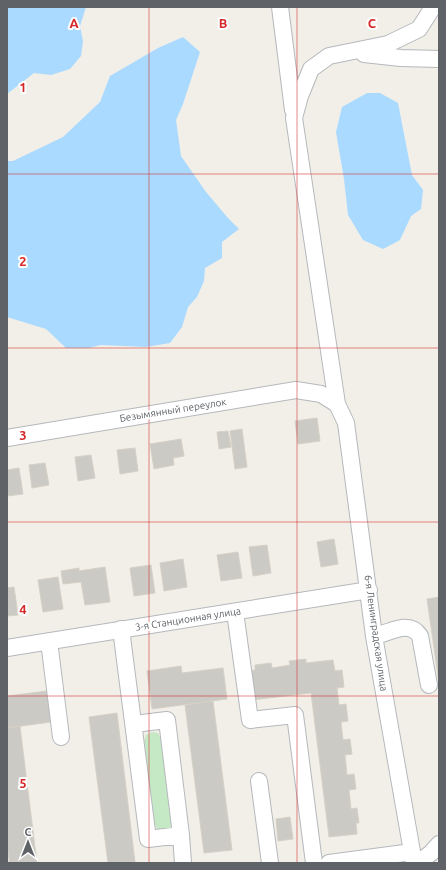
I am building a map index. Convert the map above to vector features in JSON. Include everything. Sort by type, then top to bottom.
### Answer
[{"type":"street","name":"6-я Ленинградская улица","points":[[280,7],[294,118],[337,404],[346,423],[374,636],[415,860]]},
{"type":"street","points":[[294,118],[300,96],[311,69],[329,56],[388,44],[419,29],[433,7]]},
{"type":"street","points":[[350,52],[401,58],[439,59]]},
{"type":"street","name":"Безымянный переулок","points":[[7,438],[296,390],[321,394],[337,404]]},
{"type":"street","name":"3-я Станционная улица","points":[[7,648],[369,590]]},
{"type":"street","points":[[235,612],[250,720],[295,715],[314,863]]},
{"type":"street","points":[[374,636],[399,628],[410,627],[417,631],[420,636],[429,685]]},
{"type":"street","points":[[121,630],[148,839],[181,835]]},
{"type":"street","points":[[49,642],[61,737]]},
{"type":"street","points":[[134,724],[167,720],[183,863]]},
{"type":"street","points":[[259,781],[270,863]]},
{"type":"street","points":[[329,863],[415,860],[431,853],[439,844]]},
{"type":"green space","points":[[152,732],[158,733],[161,739],[172,823],[170,829],[158,831],[155,825],[144,741],[146,735]]},
{"type":"water","points":[[7,7],[86,7],[80,26],[83,41],[81,56],[70,69],[51,75],[34,73],[7,94]]},
{"type":"water","points":[[183,37],[200,52],[183,104],[176,120],[181,156],[206,192],[239,229],[222,242],[222,258],[205,268],[204,281],[197,297],[188,307],[182,327],[170,343],[146,347],[101,345],[88,348],[66,348],[46,329],[7,317],[7,161],[13,161],[63,137],[100,102],[110,76],[158,48]]},
{"type":"water","points":[[367,93],[380,93],[398,103],[412,175],[423,190],[421,209],[411,216],[400,240],[383,249],[363,240],[348,215],[336,132],[342,107]]},
{"type":"building","points":[[317,418],[320,441],[298,444],[295,421]]},
{"type":"building","points":[[242,429],[247,467],[235,469],[230,431]]},
{"type":"building","points":[[228,431],[231,447],[219,449],[217,432]]},
{"type":"building","points":[[181,439],[184,456],[173,458],[174,465],[154,469],[150,444]]},
{"type":"building","points":[[135,448],[138,471],[120,474],[117,450]]},
{"type":"building","points":[[91,455],[95,478],[78,481],[75,457]]},
{"type":"building","points":[[45,463],[49,485],[32,488],[29,465]]},
{"type":"building","points":[[19,468],[23,494],[7,496],[7,470]]},
{"type":"building","points":[[334,539],[338,564],[321,567],[317,542]]},
{"type":"building","points":[[267,545],[271,573],[253,576],[249,547]]},
{"type":"building","points":[[238,552],[242,578],[221,581],[217,555]]},
{"type":"building","points":[[183,559],[187,587],[164,591],[160,563]]},
{"type":"building","points":[[151,565],[155,593],[134,596],[130,568]]},
{"type":"building","points":[[105,567],[110,602],[85,605],[81,582],[63,584],[61,571],[79,568],[79,571]]},
{"type":"building","points":[[58,577],[63,609],[43,612],[38,580]]},
{"type":"building","points":[[14,587],[18,615],[7,616],[7,588]]},
{"type":"building","points":[[439,597],[439,683],[427,599]]},
{"type":"building","points":[[306,659],[306,663],[333,660],[335,671],[342,670],[344,687],[337,688],[339,705],[346,704],[348,721],[341,722],[343,740],[350,739],[352,754],[345,755],[347,775],[354,774],[356,789],[349,790],[351,809],[357,808],[359,823],[356,823],[357,834],[329,837],[311,693],[251,700],[247,671],[255,670],[255,665],[271,663],[272,668],[290,665],[289,661]]},
{"type":"building","points":[[181,666],[182,673],[223,668],[227,699],[152,709],[147,671]]},
{"type":"building","points":[[47,691],[51,722],[7,728],[7,696]]},
{"type":"building","points":[[213,701],[232,850],[204,853],[185,705]]},
{"type":"building","points":[[117,713],[135,862],[108,863],[89,717]]},
{"type":"building","points":[[20,726],[37,863],[9,863],[7,846],[7,728]]},
{"type":"building","points":[[290,817],[293,839],[278,841],[276,819]]}]
